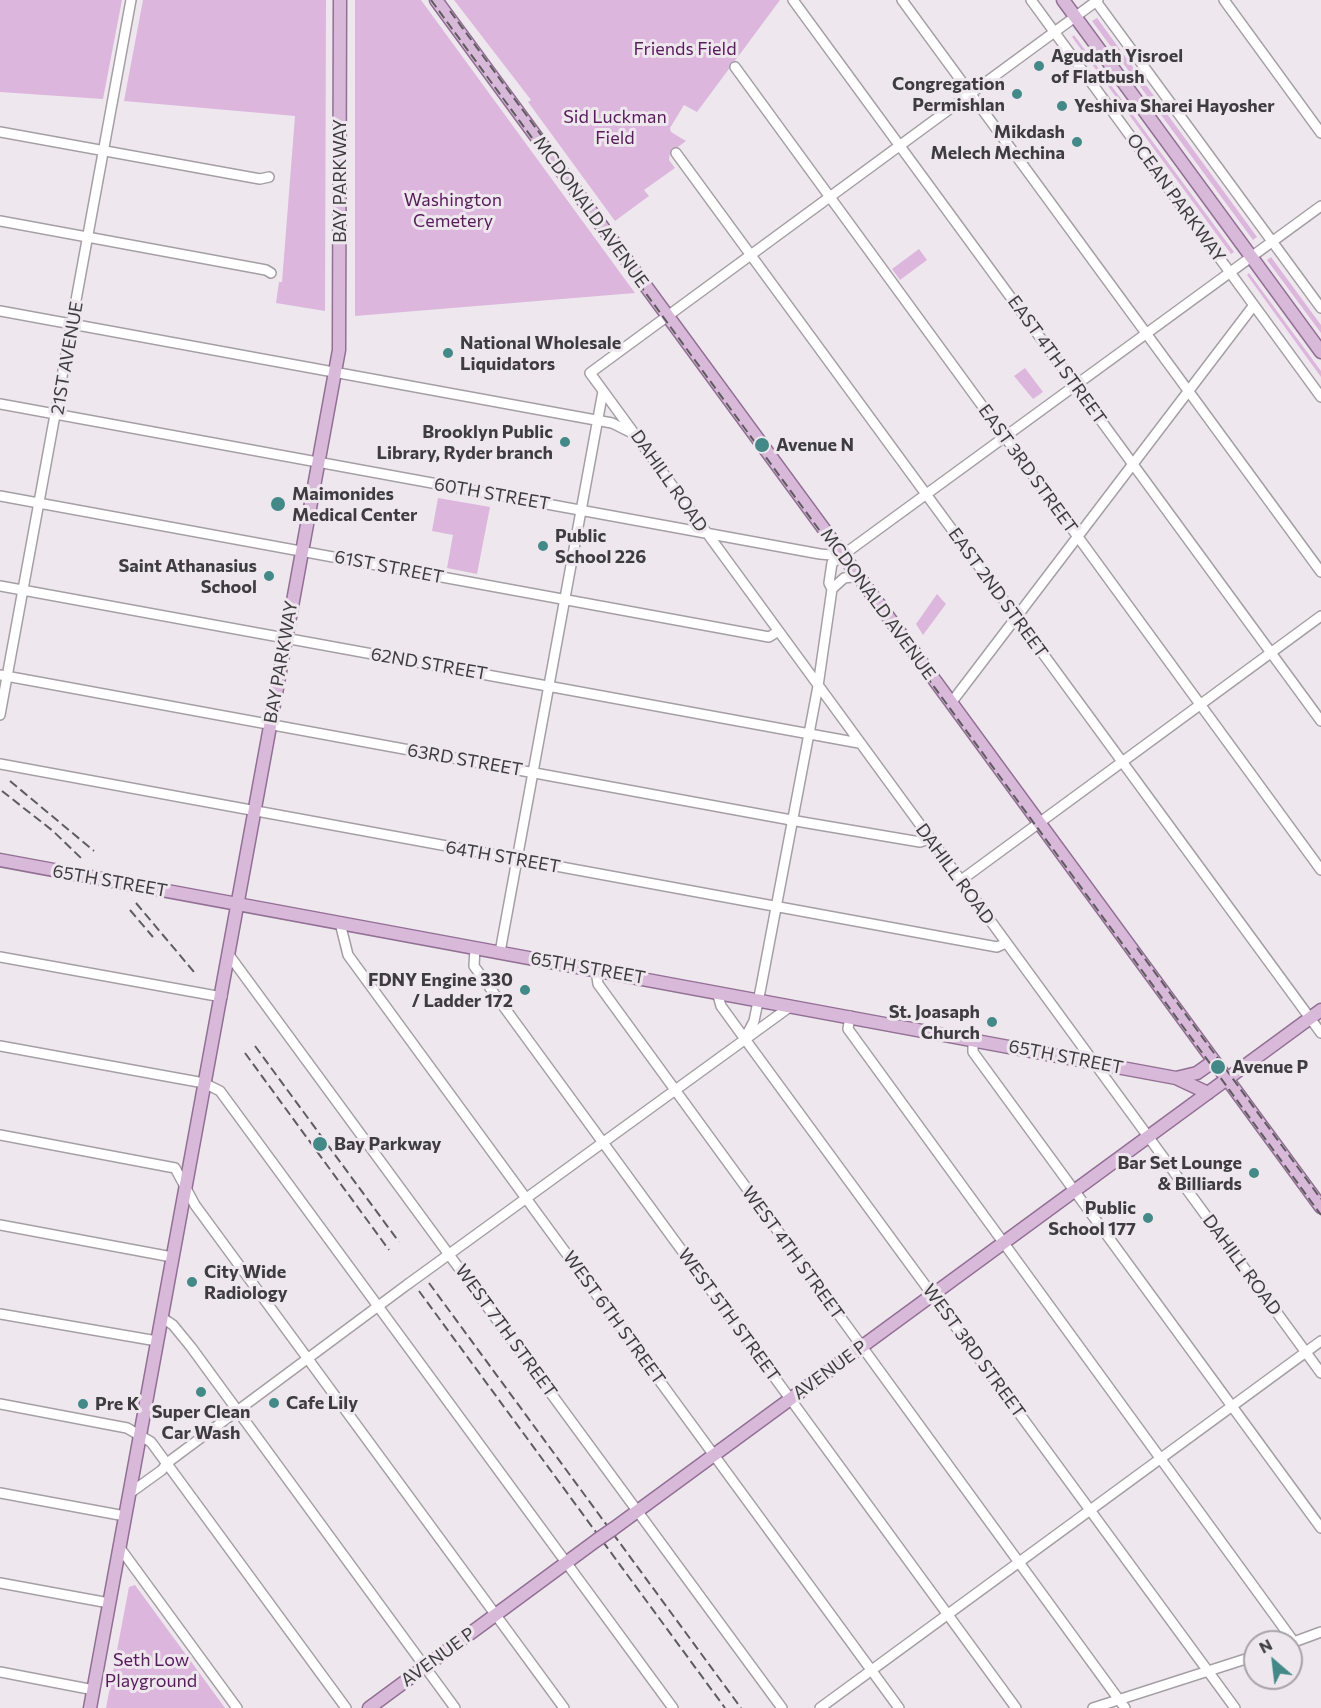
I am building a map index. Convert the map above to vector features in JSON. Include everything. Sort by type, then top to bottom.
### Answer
[{"type":"main road","name":"BAY PARKWAY","points":[[90,1708],[204,1083],[230,955],[335,372],[339,344],[340,0]]},
{"type":"main road","name":"MCDONALD AVENUE","points":[[436,0],[1321,1207]]},
{"type":"main road","name":"OCEAN PARKWAY","points":[[1063,0],[1321,352]]},
{"type":"main road","name":"65TH STREET","points":[[0,860],[1176,1078],[1208,1093]]},
{"type":"main road","name":"AVENUE P","points":[[369,1708],[1321,1010]]},
{"type":"main road","points":[[1176,1078],[1197,1073],[1214,1061]]},
{"type":"street","name":"21ST AVENUE","points":[[0,715],[4,675],[24,590],[131,0]]},
{"type":"street","name":"EAST 4TH STREET","points":[[793,0],[1321,721]]},
{"type":"street","points":[[902,0],[1321,572]]},
{"type":"street","name":"OCEAN PARKWAY","points":[[1031,0],[1321,397]]},
{"type":"street","points":[[668,316],[1096,0],[1321,308]]},
{"type":"street","points":[[1224,0],[1321,133]]},
{"type":"street","name":"EAST 3RD STREET","points":[[735,67],[1321,870]]},
{"type":"street","points":[[0,132],[260,179],[269,177]]},
{"type":"street","name":"EAST 2ND STREET","points":[[676,153],[1321,1033]]},
{"type":"street","points":[[832,589],[829,583],[832,563],[1321,206]]},
{"type":"street","points":[[0,221],[266,270],[272,273]]},
{"type":"street","points":[[951,704],[1254,306]]},
{"type":"street","points":[[0,311],[599,421],[621,426],[636,437]]},
{"type":"street","name":"DAHILL ROAD","points":[[668,316],[590,373],[626,419],[636,437],[777,632],[1321,1373]]},
{"type":"street","points":[[500,952],[603,391]]},
{"type":"street","name":"60TH STREET","points":[[0,404],[842,556]]},
{"type":"street","name":"61ST STREET","points":[[0,496],[769,636],[777,632]]},
{"type":"street","points":[[744,1038],[754,1021],[759,1000],[818,686],[832,589],[836,582],[844,578],[852,577],[861,580]]},
{"type":"street","name":"62ND STREET","points":[[0,586],[859,742]]},
{"type":"street","points":[[960,881],[1321,616]]},
{"type":"street","name":"63RD STREET","points":[[4,675],[792,820],[920,842],[929,839]]},
{"type":"street","name":"64TH STREET","points":[[0,764],[997,947],[1006,943]]},
{"type":"street","name":"WEST 6TH STREET","points":[[340,923],[344,948],[348,955],[899,1708]]},
{"type":"street","name":"WEST 5TH STREET","points":[[475,948],[474,966],[1016,1708]]},
{"type":"street","name":"WEST 7TH STREET","points":[[230,955],[782,1708]]},
{"type":"street","points":[[0,957],[222,998]]},
{"type":"street","name":"WEST 4TH STREET","points":[[596,970],[598,984],[673,1091],[1122,1704]]},
{"type":"street","name":"WEST 3RD STREET","points":[[717,992],[721,1006],[744,1038],[1235,1708]]},
{"type":"street","points":[[130,1493],[162,1470],[167,1462],[408,1284],[791,1006]]},
{"type":"street","points":[[850,1016],[848,1029],[1284,1630]]},
{"type":"street","points":[[973,1039],[973,1052],[1321,1528]]},
{"type":"street","points":[[0,1046],[204,1083],[220,1090],[673,1708]]},
{"type":"street","points":[[0,1135],[175,1168],[195,1205],[564,1708]]},
{"type":"street","points":[[0,1225],[172,1257]]},
{"type":"street","points":[[0,1314],[157,1341]]},
{"type":"street","points":[[161,1317],[173,1325],[237,1410],[455,1708]]},
{"type":"street","points":[[820,1708],[1321,1341]]},
{"type":"street","points":[[0,1404],[128,1428],[152,1442],[346,1708]]},
{"type":"street","points":[[0,1493],[125,1516]]},
{"type":"street","points":[[120,1548],[237,1708]]},
{"type":"street","points":[[0,1583],[109,1603]]},
{"type":"street","points":[[1303,1640],[1320,1634]]},
{"type":"street","points":[[1093,1708],[1122,1704],[1243,1660]]},
{"type":"street","points":[[0,1672],[94,1690]]},
{"type":"green space","points":[[0,0],[122,0],[103,99],[0,92]]},
{"type":"green space","points":[[143,0],[326,0],[325,311],[276,303],[279,282],[282,282],[295,116],[124,101]]},
{"type":"green space","name":"Washington Cemetery","points":[[355,0],[421,0],[635,293],[355,316]]},
{"type":"green space","points":[[454,0],[780,0],[697,112],[684,105],[670,128],[671,132],[686,141],[670,153],[669,160],[675,168],[644,190],[649,196],[615,221],[528,102],[531,100]]},
{"type":"green space","points":[[1097,18],[1257,237],[1253,240],[1092,21]]},
{"type":"green space","points":[[1074,35],[1234,252],[1231,254],[1072,37]]},
{"type":"green space","points":[[919,249],[927,260],[900,280],[892,269]]},
{"type":"green space","points":[[1271,257],[1321,325],[1321,333],[1267,260]]},
{"type":"green space","points":[[1249,273],[1321,371],[1321,377],[1247,275]]},
{"type":"green space","points":[[1025,368],[1043,392],[1033,399],[1014,376]]},
{"type":"green space","points":[[438,498],[490,507],[477,574],[447,568],[453,535],[432,531]]},
{"type":"green space","points":[[937,594],[946,604],[923,635],[916,624]]},
{"type":"green space","name":"Seth Low Playground","points":[[135,1585],[225,1708],[106,1708],[129,1587]]},
{"type":"railway","points":[[431,0],[1321,1215]]},
{"type":"railway","points":[[450,11],[566,169]]},
{"type":"railway","points":[[10,781],[94,851]]},
{"type":"railway","points":[[2,791],[53,831],[81,858]]},
{"type":"railway","points":[[136,903],[194,972]]},
{"type":"railway","points":[[130,910],[153,937]]},
{"type":"railway","points":[[1137,948],[1321,1199]]},
{"type":"railway","points":[[255,1046],[399,1242]]},
{"type":"railway","points":[[245,1053],[389,1250]]},
{"type":"railway","points":[[429,1283],[741,1708]]},
{"type":"railway","points":[[419,1291],[725,1708]]},
{"type":"place","name":"Agudath Yisroel of Flatbush","points":[[1039,66]]},
{"type":"place","name":"Congregation Permishlan","points":[[1017,94]]},
{"type":"place","name":"Yeshiva Sharei Hayosher","points":[[1062,106]]},
{"type":"place","name":"Mikdash Melech Mechina","points":[[1077,142]]},
{"type":"place","name":"National Wholesale Liquidators","points":[[448,353]]},
{"type":"place","name":"Brooklyn Public Library, Ryder branch","points":[[565,442]]},
{"type":"place","name":"Avenue N","points":[[762,445]]},
{"type":"place","name":"Maimonides Medical Center","points":[[278,504]]},
{"type":"place","name":"Public School 226","points":[[543,546]]},
{"type":"place","name":"Saint Athanasius School","points":[[269,576]]},
{"type":"place","name":"FDNY Engine 330 / Ladder 172","points":[[525,990]]},
{"type":"place","name":"St. Joasaph Church","points":[[992,1022]]},
{"type":"place","name":"Avenue P","points":[[1218,1067]]},
{"type":"place","name":"Bay Parkway","points":[[320,1144]]},
{"type":"place","name":"Bar Set Lounge & Billiards","points":[[1254,1173]]},
{"type":"place","name":"Public School 177","points":[[1148,1218]]},
{"type":"place","name":"City Wide Radiology","points":[[192,1282]]},
{"type":"place","name":"Super Clean Car Wash","points":[[201,1392]]},
{"type":"place","name":"Cafe Lily","points":[[274,1403]]},
{"type":"place","name":"Pre K","points":[[83,1404]]},
{"type":"park label","name":"Friends Field","points":[[685,49]]},
{"type":"park label","name":"Sid Luckman Field","points":[[615,127]]}]
